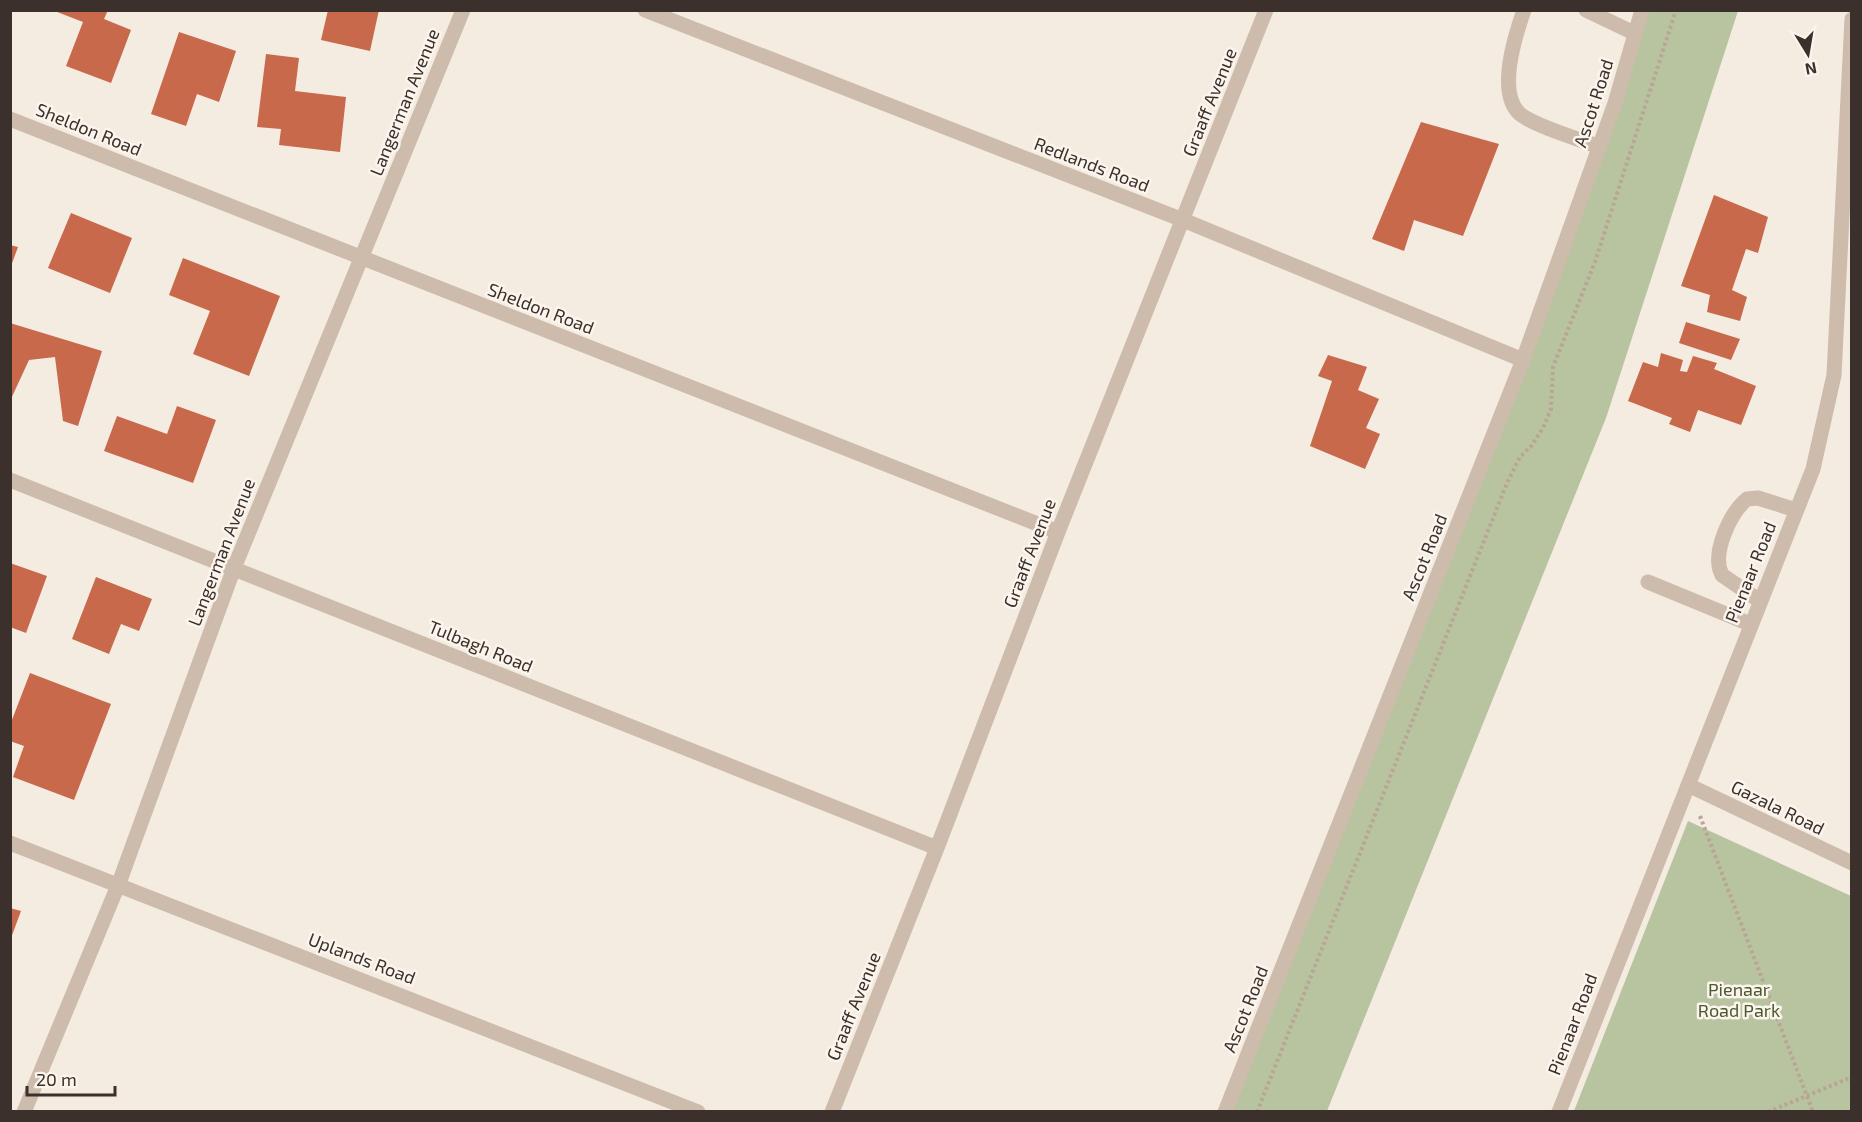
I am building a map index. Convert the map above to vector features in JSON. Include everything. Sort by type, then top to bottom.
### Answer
[{"type":"street","name":"Langerman Avenue","points":[[24,1112],[119,884],[234,568],[463,10]]},
{"type":"street","name":"Redlands Road","points":[[645,10],[1184,220],[1523,360]]},
{"type":"street","name":"Graaff Avenue","points":[[832,1112],[937,848],[1058,532],[1266,10]]},
{"type":"street","points":[[1524,10],[1515,35],[1509,68],[1512,102],[1518,113],[1541,125],[1600,147]]},
{"type":"street","points":[[1586,10],[1636,34]]},
{"type":"street","name":"Ascot Road","points":[[1225,1112],[1523,360],[1600,147],[1642,10]]},
{"type":"street","name":"Pienaar Road","points":[[1559,1112],[1813,469],[1834,375],[1851,19]]},
{"type":"street","name":"Sheldon Road","points":[[10,119],[1058,532]]},
{"type":"street","name":"Tulbagh Road","points":[[10,480],[937,848]]},
{"type":"street","points":[[1760,602],[1722,575],[1718,568],[1720,550],[1735,513],[1747,499],[1758,498],[1796,510]]},
{"type":"street","points":[[1648,582],[1750,624]]},
{"type":"street","name":"Gazala Road","points":[[1688,785],[1851,863]]},
{"type":"street","name":"Uplands Road","points":[[10,843],[698,1112]]},
{"type":"path","points":[[1257,1112],[1507,483],[1520,457],[1532,445],[1543,428],[1551,409],[1553,367],[1595,262],[1676,10]]},
{"type":"path","points":[[1688,785],[1813,1112]]},
{"type":"path","points":[[1768,1112],[1851,1077]]},
{"type":"green space","points":[[1642,11],[1738,11],[1606,418],[1327,1111],[1225,1112],[1523,360]]},
{"type":"green space","name":"Pienaar Road Park","points":[[1688,821],[1851,896],[1851,1111],[1574,1111]]},
{"type":"building","points":[[52,10],[108,10],[104,19],[131,30],[111,83],[66,66],[83,22]]},
{"type":"building","points":[[328,10],[379,10],[370,51],[321,40]]},
{"type":"building","points":[[179,32],[236,51],[219,102],[197,94],[186,126],[151,114]]},
{"type":"building","points":[[266,54],[299,58],[295,91],[346,97],[340,152],[279,145],[281,129],[257,127]]},
{"type":"building","points":[[1421,122],[1499,144],[1463,236],[1414,220],[1404,251],[1372,239]]},
{"type":"building","points":[[1714,195],[1768,217],[1758,253],[1746,249],[1732,290],[1747,297],[1740,321],[1707,312],[1710,295],[1681,286]]},
{"type":"building","points":[[71,213],[132,238],[110,293],[48,268]]},
{"type":"building","points":[[10,245],[18,247],[11,266],[10,266]]},
{"type":"building","points":[[183,258],[280,296],[249,376],[193,354],[210,311],[169,295]]},
{"type":"building","points":[[1686,322],[1740,339],[1731,360],[1679,343]]},
{"type":"building","points":[[10,323],[102,351],[78,426],[63,421],[55,357],[29,360],[10,401]]},
{"type":"building","points":[[1661,353],[1683,360],[1680,371],[1687,372],[1693,356],[1717,363],[1714,369],[1756,386],[1741,425],[1698,410],[1690,432],[1669,424],[1672,418],[1628,401],[1643,362],[1658,367]]},
{"type":"building","points":[[1328,355],[1367,367],[1358,390],[1379,399],[1366,428],[1380,434],[1365,469],[1310,446],[1332,381],[1318,376]]},
{"type":"building","points":[[177,406],[216,420],[193,483],[104,451],[117,416],[167,434]]},
{"type":"building","points":[[10,563],[47,576],[26,633],[10,627]]},
{"type":"building","points":[[96,577],[152,599],[139,631],[121,624],[109,654],[72,639]]},
{"type":"building","points":[[30,673],[111,704],[74,800],[13,777],[24,746],[10,741],[10,725]]},
{"type":"building","points":[[10,908],[21,911],[11,938],[10,938]]}]
